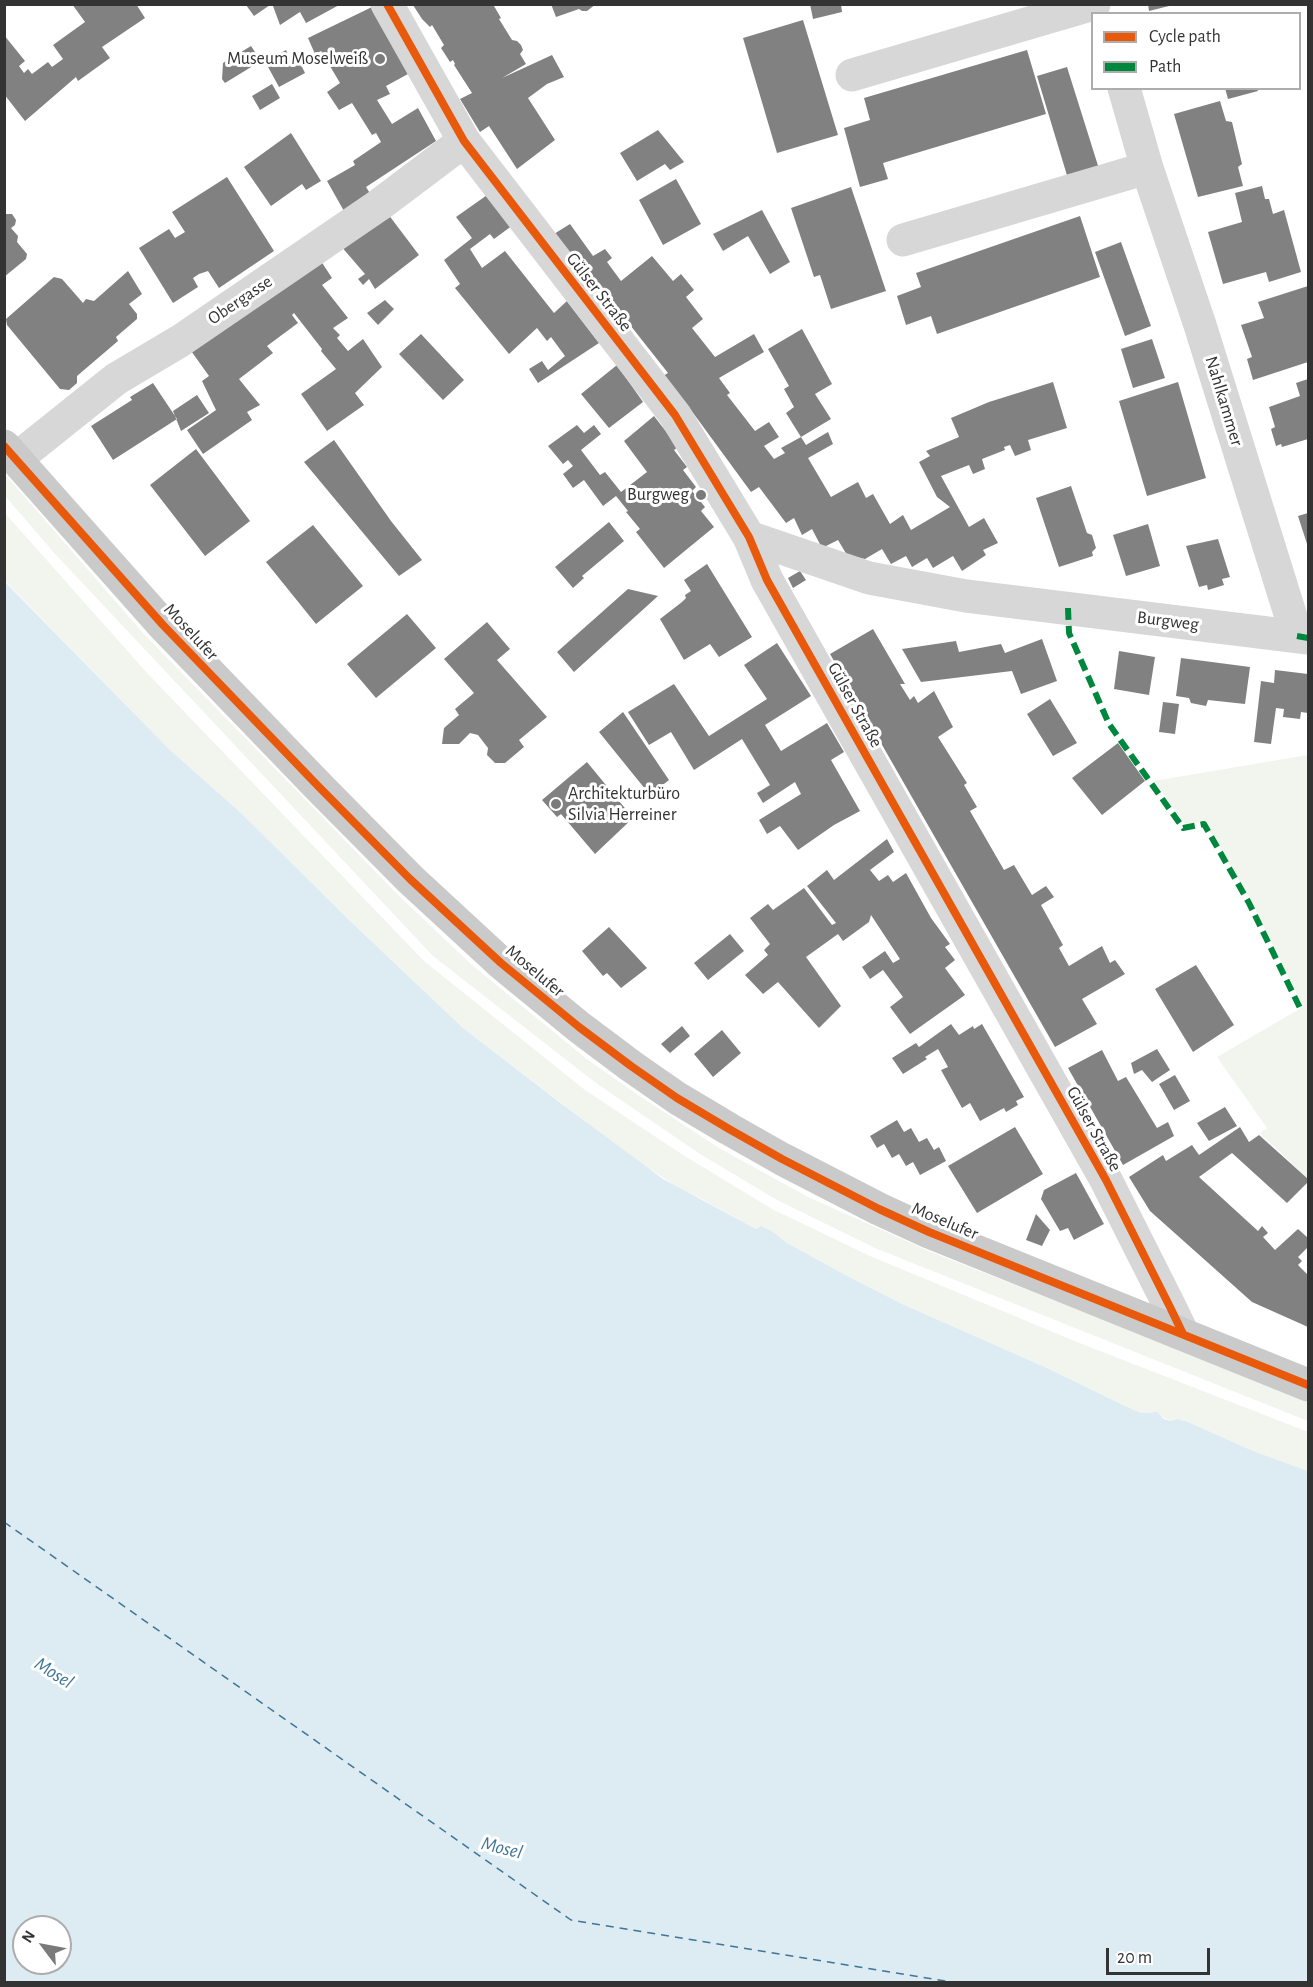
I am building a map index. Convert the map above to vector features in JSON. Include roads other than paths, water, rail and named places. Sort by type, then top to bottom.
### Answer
[{"type":"main road","name":"Moselufer","points":[[10,453],[164,625],[319,788],[410,879],[501,963],[631,1066],[678,1098],[755,1144],[879,1209],[929,1232],[1183,1334]]},
{"type":"main road","points":[[1183,1334],[1308,1385]]},
{"type":"street","name":"Gülser Straße","points":[[387,4],[464,141],[675,415],[749,537],[767,580],[1106,1180],[1183,1334]]},
{"type":"street","points":[[852,75],[1096,4]]},
{"type":"street","name":"Nahlkammer","points":[[1125,90],[1148,168],[1303,637]]},
{"type":"street","name":"Obergasse","points":[[10,453],[116,379],[180,341],[379,205],[464,141]]},
{"type":"street","points":[[903,240],[1148,168]]},
{"type":"street","name":"Burgweg","points":[[749,537],[868,578],[945,592],[1303,637]]},
{"type":"water","name":"Mosel","points":[[4,581],[169,749],[242,814],[463,1028],[663,1179],[756,1229],[761,1226],[773,1232],[787,1243],[902,1304],[1047,1368],[1127,1407],[1141,1413],[1157,1412],[1170,1421],[1178,1419],[1188,1422],[1253,1451],[1308,1471],[1308,1982],[5,1982]]},
{"type":"place","name":"Museum Moselweiß","points":[[380,59]]},
{"type":"place","name":"Burgweg","points":[[701,495]]},
{"type":"place","name":"Architekturbüro Silvia Herreiner","points":[[556,804]]}]
